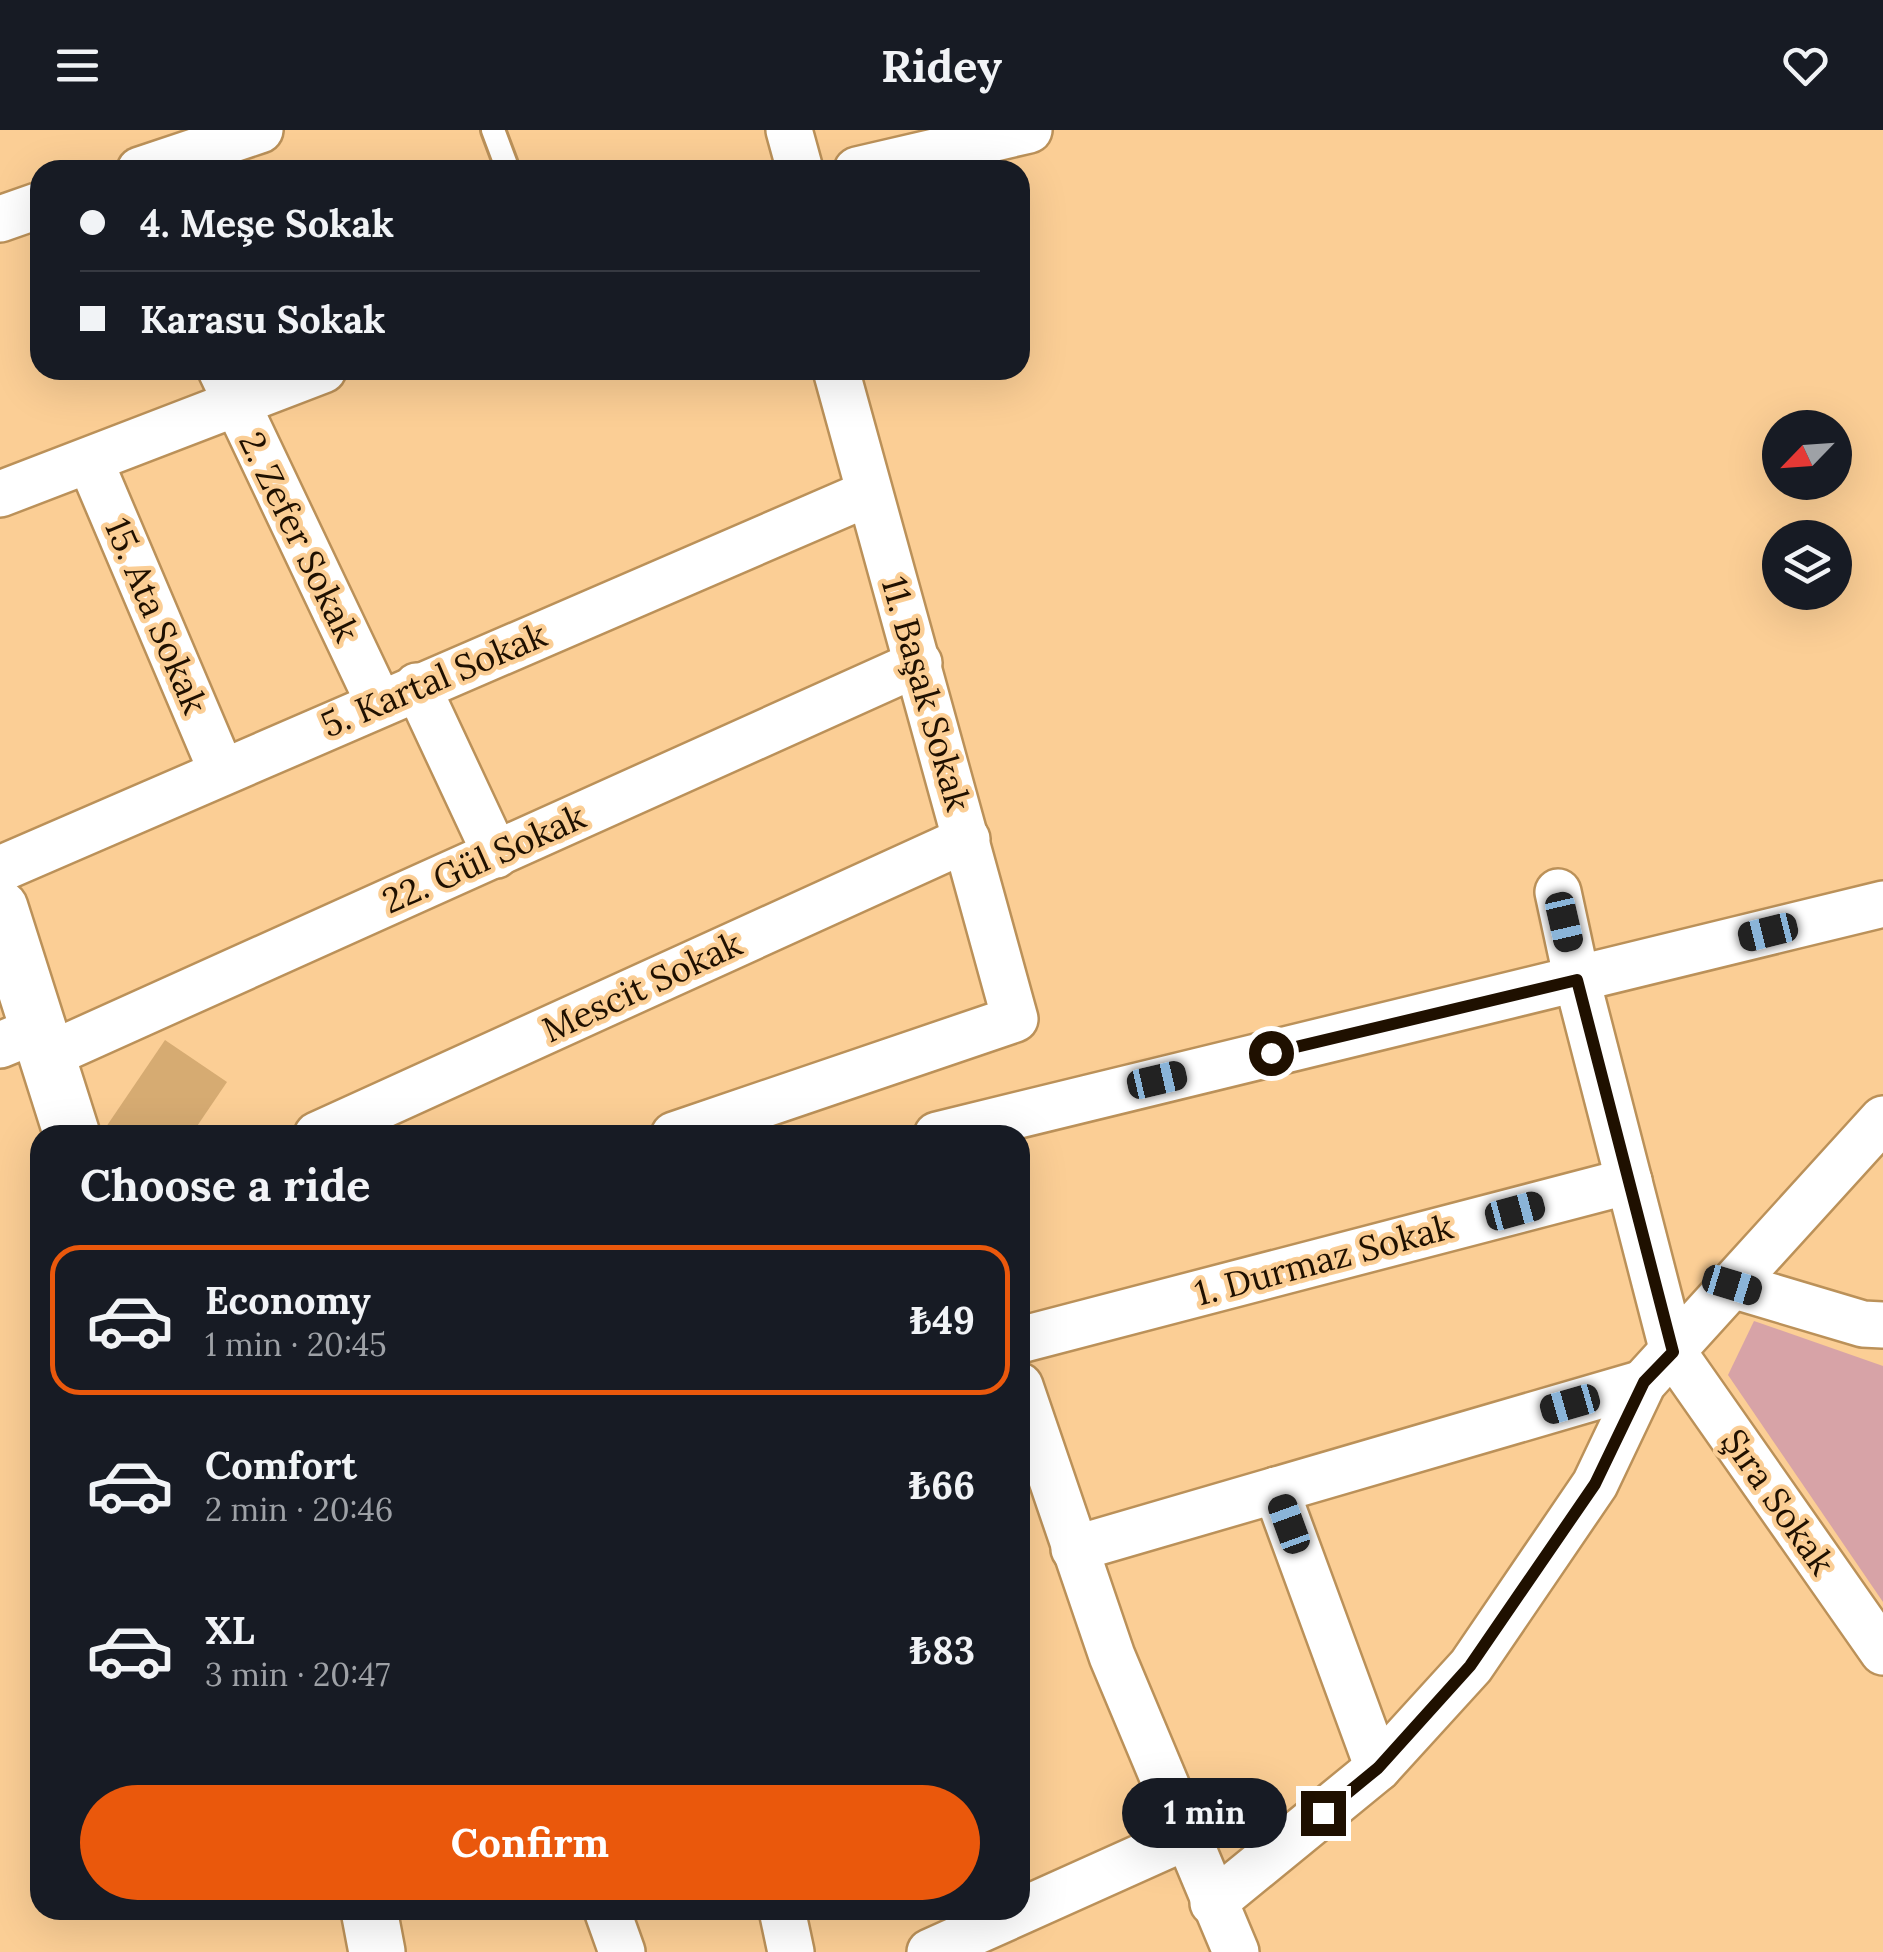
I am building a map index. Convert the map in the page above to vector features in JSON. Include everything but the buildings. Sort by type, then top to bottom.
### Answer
[{"type":"street","points":[[170,160],[260,130]]},
{"type":"street","points":[[789,130],[797,160]]},
{"type":"street","points":[[900,160],[1029,130]]},
{"type":"street","points":[[0,218],[30,208]]},
{"type":"street","points":[[0,494],[90,461],[229,387],[268,380]]},
{"type":"street","name":"11. Başak Sokak","points":[[712,1125],[1015,1019],[839,380]]},
{"type":"street","name":"2. Zefer Sokak","points":[[229,387],[398,695],[496,854]]},
{"type":"street","name":"15. Ata Sokak","points":[[90,461],[222,772]]},
{"type":"street","name":"5. Kartal Sokak","points":[[0,869],[868,493]]},
{"type":"street","name":"22. Gül Sokak","points":[[29,1043],[496,854],[919,663]]},
{"type":"street","name":"Mescit Sokak","points":[[340,1125],[967,839]]},
{"type":"street","points":[[1558,892],[1629,1181],[1658,1367]]},
{"type":"street","points":[[977,1125],[1883,904]]},
{"type":"street","points":[[0,908],[29,1043],[67,1125]]},
{"type":"street","points":[[1213,1903],[1378,1768],[1481,1651],[1595,1484],[1658,1367],[1883,1119]]},
{"type":"street","name":"1. Durmaz Sokak","points":[[1030,1337],[1629,1181]]},
{"type":"street","points":[[1732,1285],[1863,1324],[1883,1325]]},
{"type":"street","points":[[1074,1548],[1276,1490],[1658,1367]]},
{"type":"street","name":"Şıra Sokak","points":[[1658,1367],[1883,1652]]},
{"type":"street","points":[[1030,1416],[1112,1656],[1236,1952]]},
{"type":"street","points":[[1276,1490],[1378,1768]]},
{"type":"street","points":[[1030,1907],[1186,1837]]},
{"type":"street","points":[[372,1920],[377,1952]]},
{"type":"street","points":[[611,1920],[622,1952]]},
{"type":"street","points":[[784,1920],[791,1952]]},
{"type":"street","points":[[930,1952],[1001,1920]]},
{"type":"lane","points":[[493,130],[504,160]]},
{"type":"shaded area","points":[[1754,1321],[1883,1366],[1883,1602],[1728,1375]]},
{"type":"route","points":[[1271,1053],[1577,980],[1673,1352],[1644,1382],[1595,1484],[1470,1666],[1378,1768],[1323,1813]]}]
